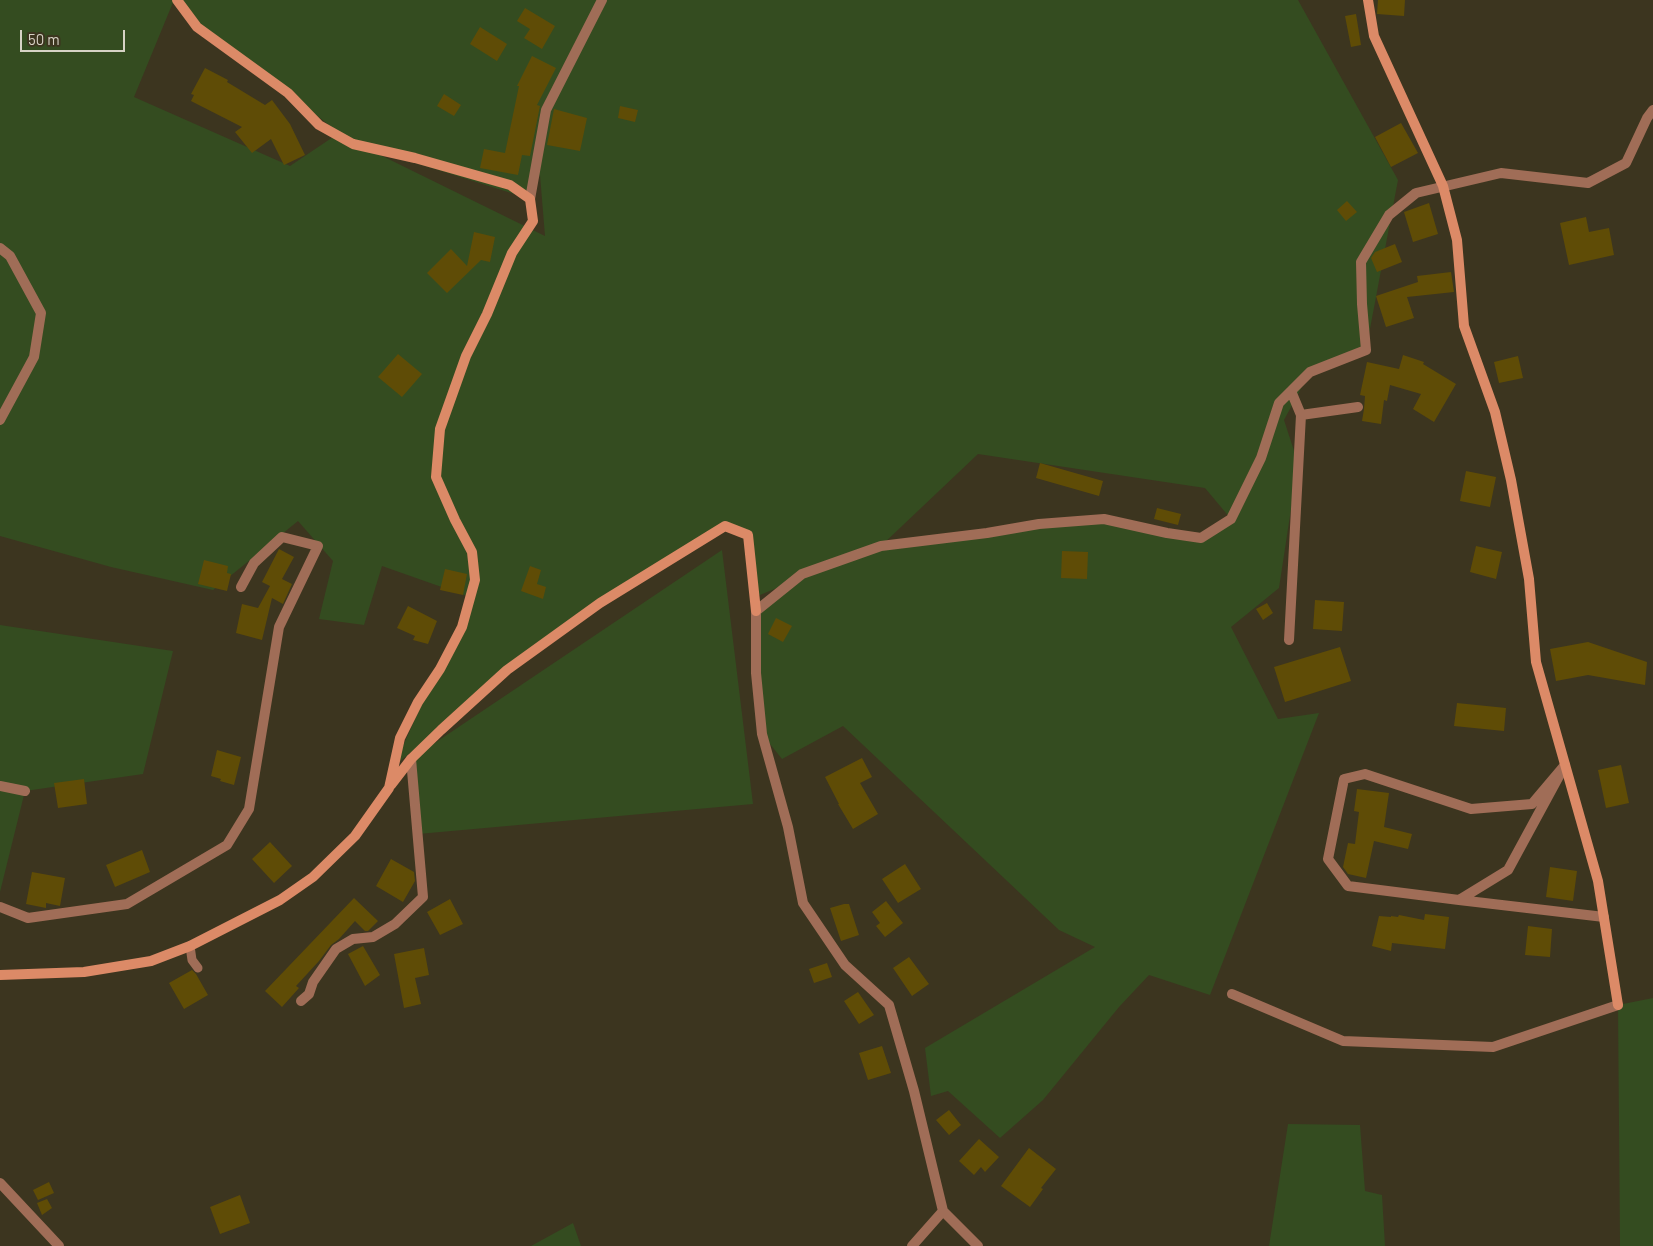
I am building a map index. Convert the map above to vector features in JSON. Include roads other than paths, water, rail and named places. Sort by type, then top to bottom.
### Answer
[{"type":"street","points":[[177,0],[197,27],[288,93],[319,125],[353,144],[415,158],[510,185],[530,199]]},
{"type":"street","points":[[389,788],[400,738],[418,702],[440,669],[462,627],[475,580],[472,552],[436,477],[440,428],[466,356],[487,314],[512,253],[533,222],[530,199],[546,110],[602,0]]},
{"type":"street","points":[[1232,994],[1343,1041],[1493,1047],[1618,1004],[1598,881],[1536,662],[1528,579],[1511,480],[1495,412],[1464,326],[1457,240],[1443,186],[1374,36],[1368,0]]},
{"type":"street","points":[[756,611],[802,574],[881,546],[987,533],[1039,524],[1104,519],[1167,533],[1201,538],[1231,519],[1261,458],[1279,403],[1310,372],[1366,350],[1361,262],[1389,215],[1416,193],[1501,173],[1588,183],[1626,163],[1647,118],[1653,110]]},
{"type":"street","points":[[0,248],[10,256],[41,313],[34,357],[0,420]]},
{"type":"street","points":[[1289,640],[1300,415],[1291,391]]},
{"type":"street","points":[[1300,415],[1358,407]]},
{"type":"street","points":[[0,975],[84,972],[151,960],[190,946],[280,900],[313,877],[355,836],[411,759],[507,670],[600,604],[725,526],[748,536],[756,611],[756,674],[762,734],[788,827],[803,903],[845,965],[889,1005],[914,1091],[942,1211],[978,1246]]},
{"type":"street","points":[[0,907],[28,918],[127,904],[227,844],[249,809],[279,627],[318,546],[282,537],[254,563],[241,587]]},
{"type":"street","points":[[301,1000],[309,994],[313,982],[336,949],[353,939],[373,937],[395,924],[423,897],[411,759]]},
{"type":"street","points":[[1459,900],[1508,870],[1565,765]]},
{"type":"street","points":[[1565,765],[1532,804],[1471,809],[1365,774],[1344,779],[1328,859],[1348,886],[1604,917]]},
{"type":"street","points":[[0,786],[25,791]]},
{"type":"street","points":[[0,1183],[59,1246]]},
{"type":"street","points":[[912,1246],[942,1211]]},
{"type":"lane","points":[[190,946],[192,960],[198,968]]}]
